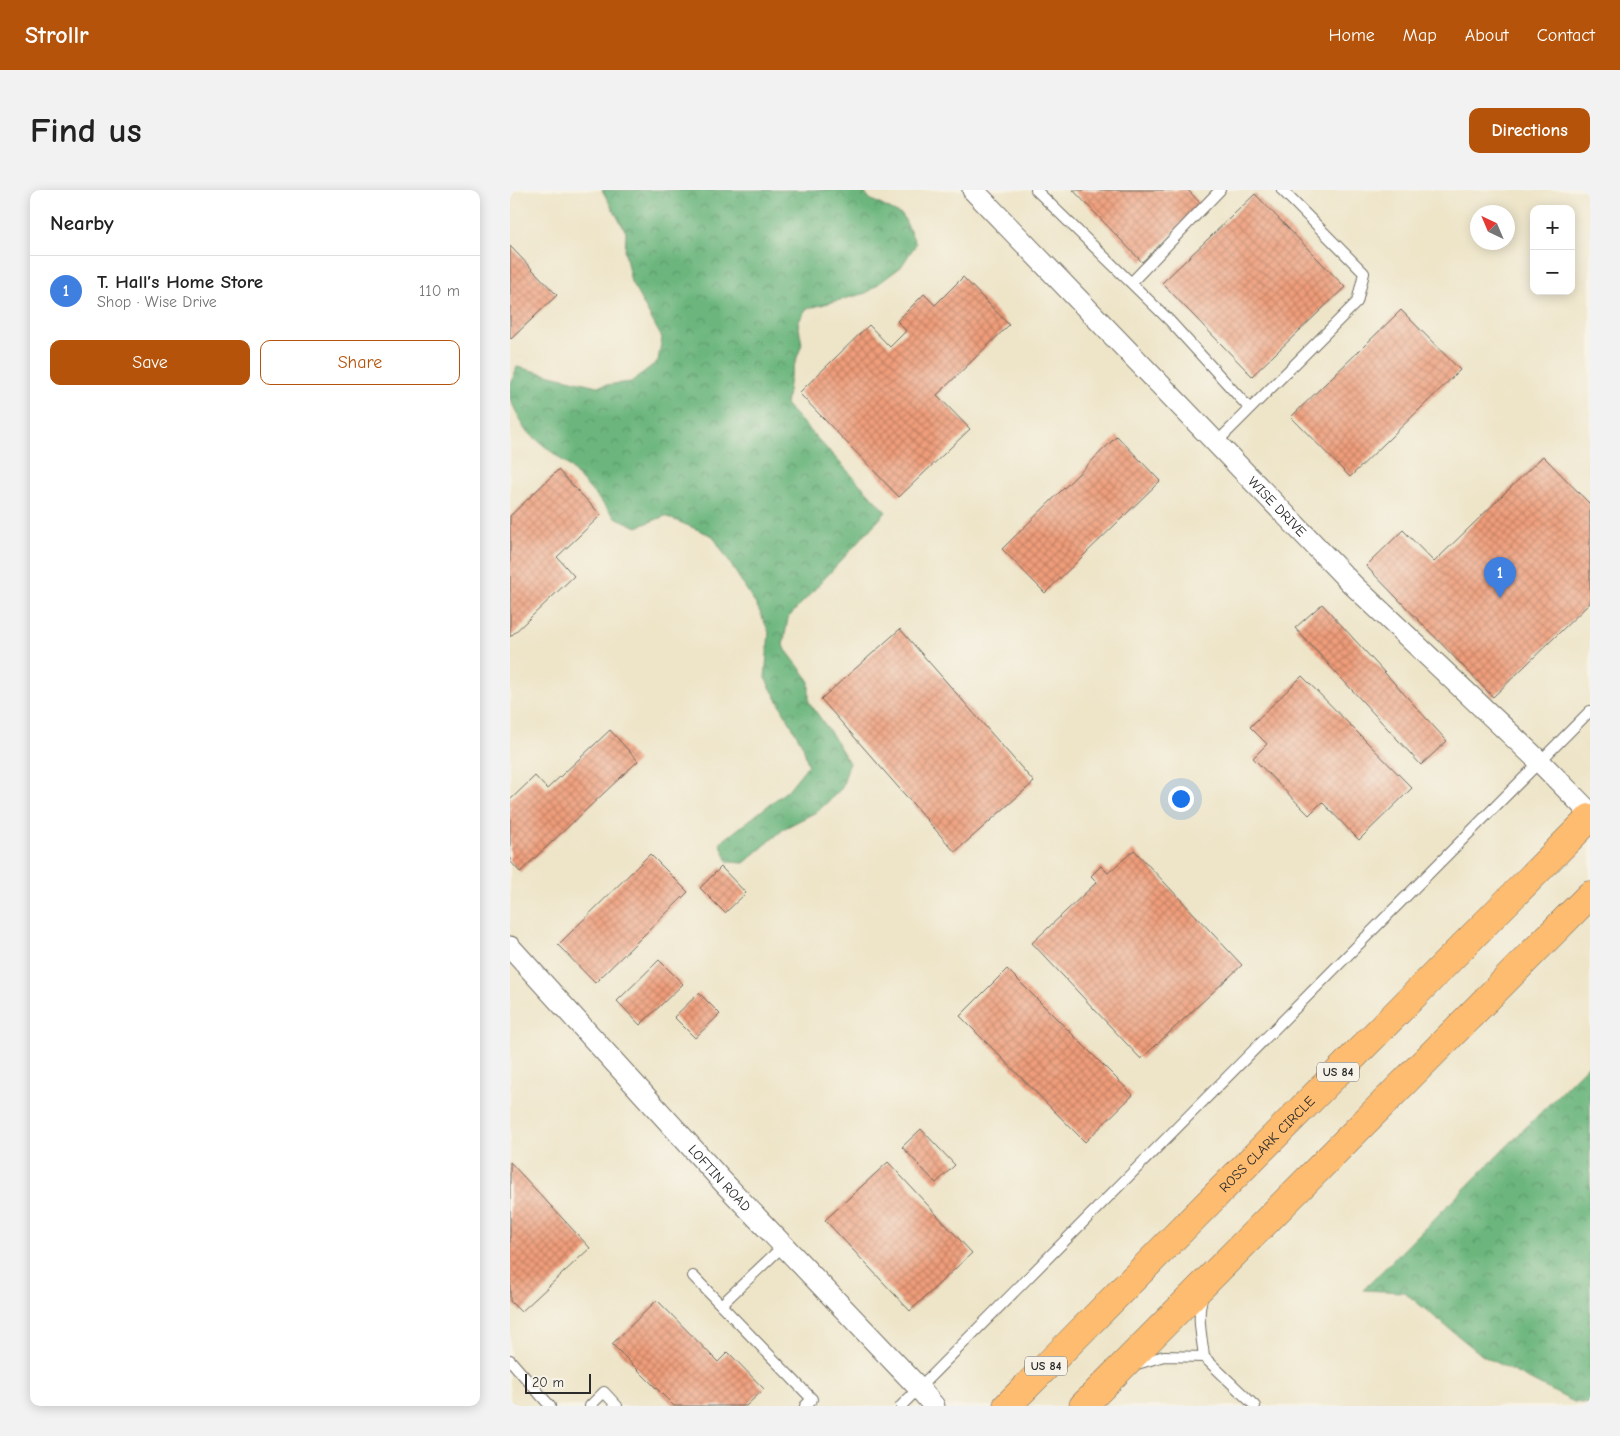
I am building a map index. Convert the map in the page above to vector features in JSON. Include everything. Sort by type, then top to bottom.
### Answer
[{"type":"highway","name":"ROSS CLARK CIRCLE","points":[[1006,1406],[1590,818]]},
{"type":"highway","points":[[1082,1406],[1590,895]]},
{"type":"street","name":"WISE DRIVE","points":[[973,190],[1352,584],[1540,762],[1590,814]]},
{"type":"street","name":"LOFTIN ROAD","points":[[510,947],[724,1183],[934,1406]]},
{"type":"lane","points":[[1036,190],[1169,320],[1250,409]]},
{"type":"lane","points":[[1131,283],[1220,190]]},
{"type":"lane","points":[[1216,443],[1357,302],[1364,272],[1282,190]]},
{"type":"lane","points":[[901,1406],[1590,711]]},
{"type":"lane","points":[[721,1305],[784,1246]]},
{"type":"lane","points":[[693,1276],[812,1399],[805,1406]]},
{"type":"lane","points":[[1210,1278],[1200,1305],[1204,1357],[1252,1405]]},
{"type":"lane","points":[[1117,1371],[1164,1356],[1204,1357]]},
{"type":"lane","points":[[510,1360],[550,1406]]},
{"type":"lane","points":[[590,1406],[604,1392],[617,1406]]},
{"type":"green space","points":[[602,190],[862,190],[870,199],[903,216],[916,244],[901,267],[866,293],[806,309],[798,323],[802,344],[790,377],[786,405],[886,512],[788,618],[783,646],[809,680],[809,702],[849,763],[842,788],[818,811],[785,828],[744,863],[728,862],[720,843],[788,790],[808,765],[803,746],[765,678],[769,632],[758,608],[713,536],[665,516],[637,527],[615,517],[569,466],[525,430],[510,399],[510,386],[517,367],[597,386],[631,382],[658,361],[662,338],[631,282],[625,253],[626,232]]},
{"type":"green space","points":[[1590,1063],[1590,1404],[1574,1402],[1483,1356],[1404,1292],[1363,1290]]},
{"type":"building","points":[[1073,190],[1188,190],[1202,205],[1142,262]]},
{"type":"building","points":[[1255,194],[1345,287],[1252,376],[1162,283]]},
{"type":"building","points":[[510,246],[557,295],[511,339],[510,338]]},
{"type":"building","points":[[963,277],[1009,325],[937,395],[970,429],[899,497],[799,393],[869,325],[890,347],[906,331],[897,321],[924,294],[935,305]]},
{"type":"building","points":[[1401,310],[1460,370],[1350,477],[1291,417]]},
{"type":"building","points":[[1117,436],[1160,481],[1045,593],[1002,549]]},
{"type":"building","points":[[1543,456],[1590,504],[1590,603],[1493,697],[1366,566],[1403,530],[1434,562]]},
{"type":"building","points":[[558,470],[601,515],[557,557],[574,576],[510,637],[510,516]]},
{"type":"building","points":[[1322,604],[1447,741],[1421,765],[1295,628]]},
{"type":"building","points":[[900,629],[1034,782],[955,852],[821,699]]},
{"type":"building","points":[[1302,676],[1412,788],[1359,840],[1322,802],[1309,815],[1253,758],[1267,744],[1250,727]]},
{"type":"building","points":[[610,730],[638,761],[520,872],[510,861],[510,800],[535,776],[547,789]]},
{"type":"building","points":[[1134,850],[1242,965],[1141,1059],[1032,943],[1097,882],[1091,876],[1101,866],[1108,873]]},
{"type":"building","points":[[650,854],[688,892],[595,983],[558,945]]},
{"type":"building","points":[[721,867],[746,893],[725,913],[700,888]]},
{"type":"building","points":[[659,960],[683,984],[640,1025],[617,1001]]},
{"type":"building","points":[[1007,969],[1133,1095],[1085,1142],[960,1016]]},
{"type":"building","points":[[699,993],[720,1014],[695,1038],[674,1017]]},
{"type":"building","points":[[921,1129],[955,1165],[936,1183],[902,1147]]},
{"type":"building","points":[[510,1162],[590,1248],[521,1312],[510,1301]]},
{"type":"building","points":[[888,1162],[972,1253],[910,1311],[825,1220]]},
{"type":"building","points":[[657,1300],[718,1362],[728,1352],[764,1389],[746,1406],[674,1406],[612,1344]]},
{"type":"place","name":"T. Hall’s Home Store","points":[[1500,598]]}]
